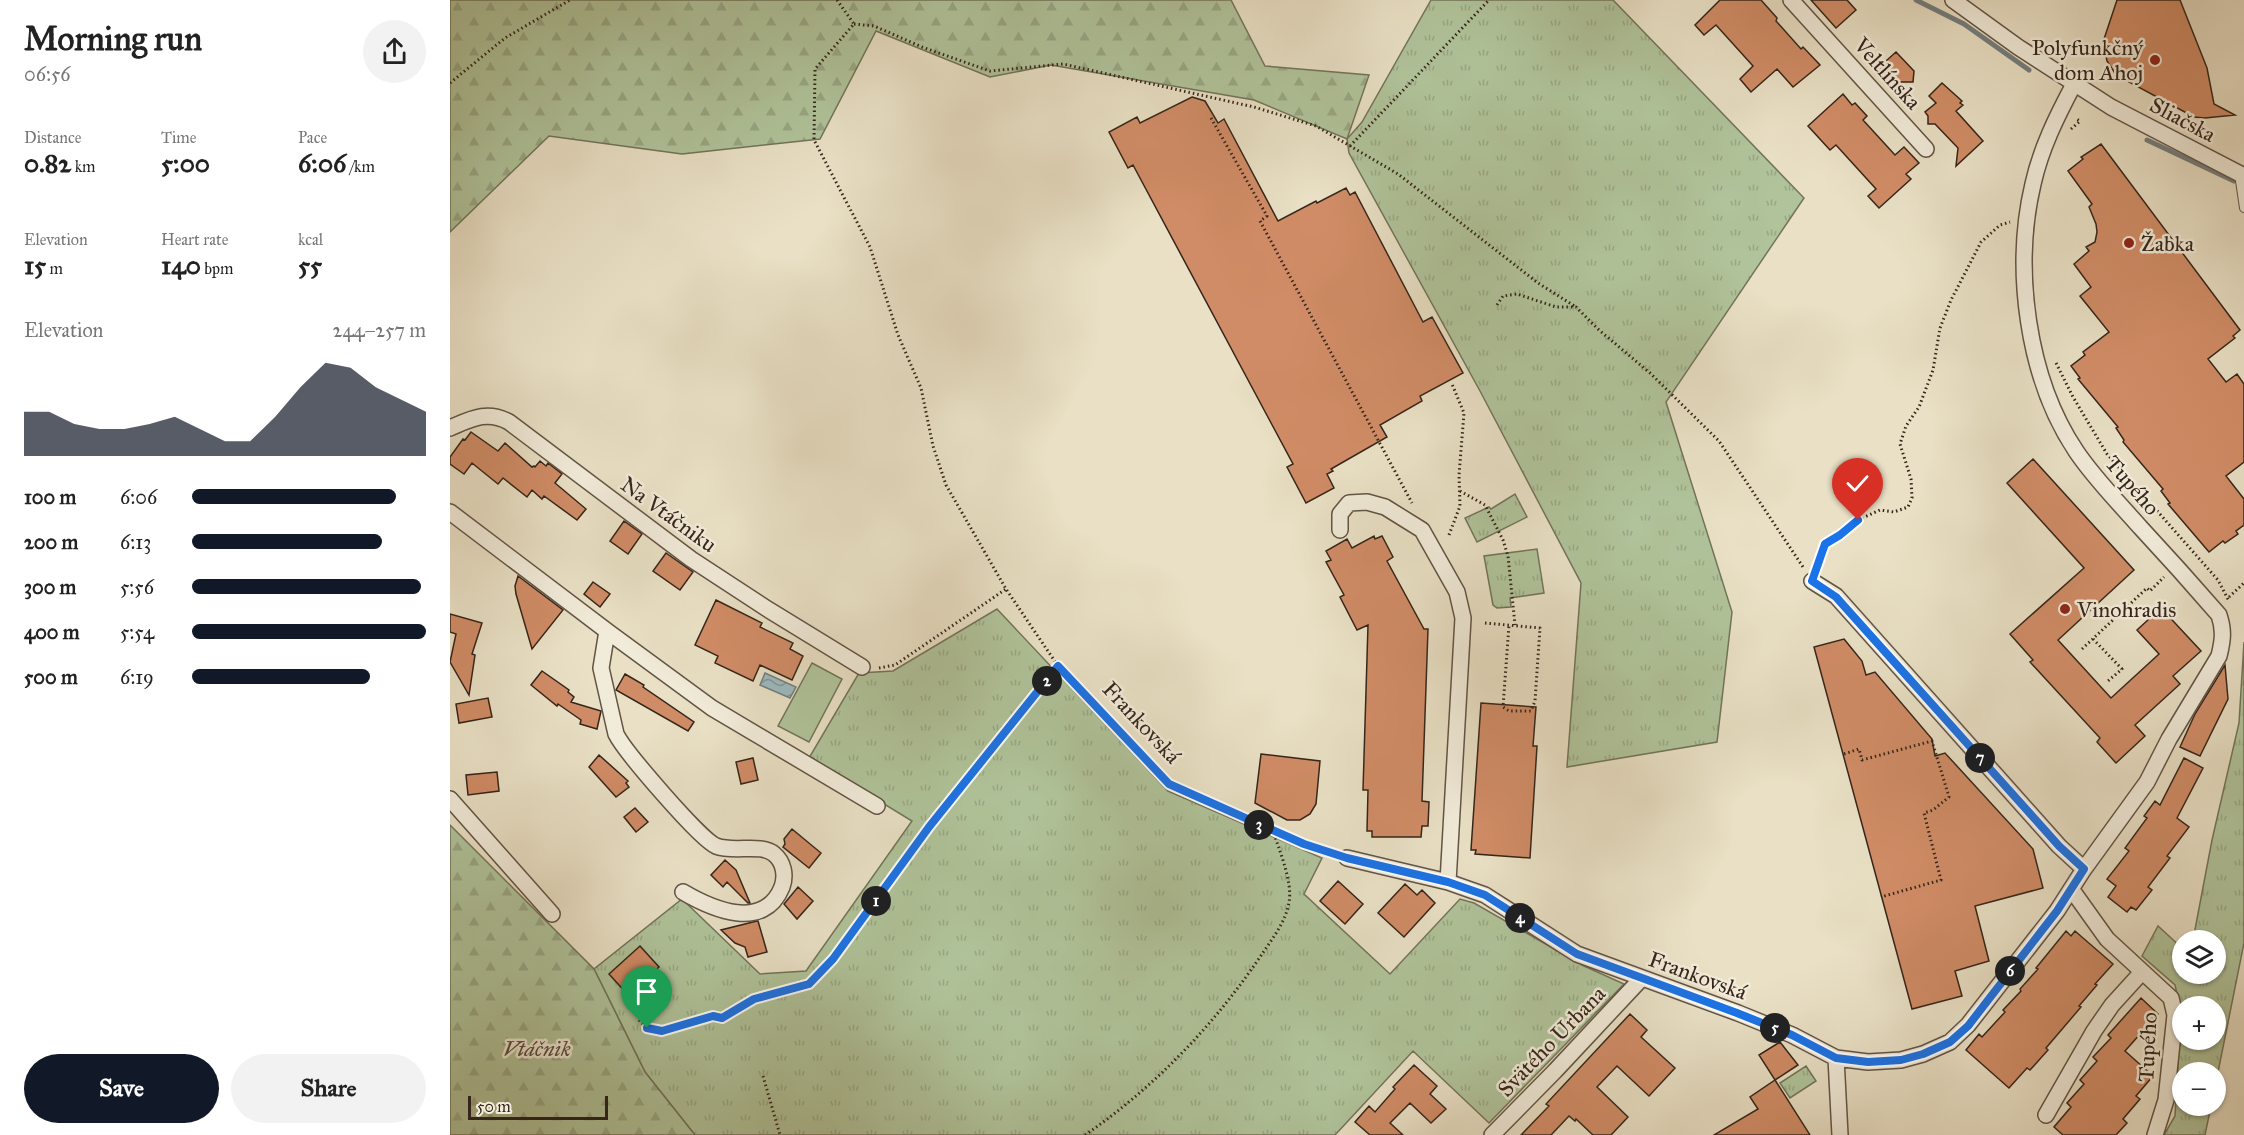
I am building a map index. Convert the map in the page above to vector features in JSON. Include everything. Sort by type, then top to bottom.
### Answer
[{"type":"street","name":"Veltlínska","points":[[1791,0],[1926,149]]},
{"type":"street","name":"Sliačska","points":[[1953,0],[2074,84],[2152,129],[2241,175]]},
{"type":"street","name":"Tupého","points":[[2074,84],[2048,135],[2033,181],[2026,216],[2024,244],[2027,305],[2038,368],[2052,406],[2074,449],[2111,495],[2218,615],[2224,629]]},
{"type":"street","name":"Na Vtáčniku","points":[[450,428],[478,416],[495,416],[509,422],[691,559],[862,667]]},
{"type":"street","points":[[1340,530],[1340,514],[1349,502],[1367,502],[1385,507],[1422,530],[1456,592],[1462,618],[1448,882]]},
{"type":"street","points":[[450,512],[712,708],[878,806]]},
{"type":"street","points":[[1812,581],[1836,597],[2059,846],[2084,869],[2147,782],[2174,729],[2218,656],[2224,629]]},
{"type":"street","points":[[607,631],[602,656],[602,674],[616,734],[621,744],[708,841],[730,849],[766,850],[781,861],[784,872],[780,892],[764,908],[752,913],[733,914],[697,901],[683,892]]},
{"type":"street","points":[[450,800],[552,914]]},
{"type":"street","name":"Frankovská","points":[[1347,858],[1448,882],[1485,895],[1577,954],[1781,1031],[1836,1058],[1868,1062],[1901,1060],[1923,1054],[1950,1042],[1968,1026],[2072,890],[2084,869]]},
{"type":"street","name":"Tupého","points":[[2072,890],[2107,939],[2171,998],[2175,1015],[2166,1100],[2155,1135]]},
{"type":"street","points":[[2046,1115],[2094,1031],[2112,1005],[2142,972]]},
{"type":"street","name":"Svätého Urbana","points":[[1492,1135],[1641,978]]},
{"type":"street","points":[[1836,1058],[1840,1135]]},
{"type":"lane","points":[[2241,175],[2244,208]]},
{"type":"path","points":[[450,83],[505,38],[570,0]]},
{"type":"path","points":[[837,0],[854,24],[874,26],[922,47],[990,71],[1063,64],[1254,107],[1316,126],[1398,174],[1538,283],[1576,307],[1599,330],[1650,373],[1719,441],[1812,581]]},
{"type":"path","points":[[1350,146],[1489,0]]},
{"type":"path","name":"Frankovská","points":[[854,24],[815,69],[814,140],[870,247],[898,335],[921,388],[933,446],[946,485],[1006,589],[1058,666],[1169,784],[1273,831],[1347,858]]},
{"type":"path","points":[[2062,108],[2080,121],[2068,132]]},
{"type":"path","points":[[1211,118],[1267,216],[1260,221],[1413,504]]},
{"type":"path","points":[[1812,581],[1825,544],[1858,520],[1880,510],[1894,512],[1908,507],[1912,498],[1911,479],[1900,444],[1906,426],[1919,407],[1933,370],[1940,328],[1951,300],[1981,242],[2000,225],[2009,222],[2015,216]]},
{"type":"path","points":[[1497,305],[1503,296],[1517,294],[1556,307],[1576,307]]},
{"type":"path","points":[[2055,360],[2073,397],[2107,454],[2218,580],[2229,597],[2224,629]]},
{"type":"path","points":[[1449,535],[1461,506],[1464,413],[1452,384]]},
{"type":"path","points":[[1460,491],[1485,505],[1503,540],[1508,556],[1515,626]]},
{"type":"path","points":[[2082,649],[2147,588],[2150,591],[2166,574]]},
{"type":"path","points":[[2229,597],[2244,583]]},
{"type":"path","points":[[862,667],[885,668],[895,665],[1006,589]]},
{"type":"path","points":[[1485,623],[1509,625],[1515,626],[1540,628],[1535,701],[1531,711],[1509,711],[1503,707],[1509,625]]},
{"type":"path","points":[[2093,639],[2122,669],[2108,681]]},
{"type":"path","points":[[639,1020],[647,1028],[662,1031],[703,1018],[713,1016],[722,1018],[754,999],[809,984],[833,959],[929,827],[1058,666]]},
{"type":"path","points":[[1844,754],[1859,749],[1862,760],[1932,741],[1949,797],[1933,810],[1923,813],[1941,880],[1881,897]]},
{"type":"path","points":[[1085,1135],[1118,1112],[1215,1018],[1279,929],[1290,901],[1285,865],[1273,831]]},
{"type":"path","points":[[763,1076],[780,1135]]},
{"type":"green space","points":[[450,0],[1231,0],[1265,66],[1369,75],[1347,139],[1254,100],[1051,65],[990,77],[876,31],[820,139],[682,154],[549,136],[450,232]]},
{"type":"green space","points":[[1431,0],[1613,0],[1804,198],[1666,402],[1732,612],[1717,742],[1567,767],[1581,583],[1480,391],[1349,153],[1347,139],[1362,122]]},
{"type":"green space","points":[[1515,494],[1527,517],[1477,542],[1465,518],[1489,507],[1491,509]]},
{"type":"green space","points":[[1537,549],[1544,593],[1510,598],[1511,607],[1497,608],[1493,605],[1484,556]]},
{"type":"green space","points":[[997,609],[1168,791],[1322,858],[1304,894],[1390,974],[1460,899],[1474,903],[1584,966],[1624,984],[1489,1123],[1413,1051],[1335,1135],[695,1135],[645,1072],[594,969],[682,899],[760,974],[806,971],[912,821],[809,758],[859,673],[893,671]]},
{"type":"green space","points":[[2244,642],[2244,943],[2226,1032],[2226,996],[2177,996],[2174,984],[2226,984],[2226,930],[2195,930],[2212,840],[2239,723]]},
{"type":"green space","points":[[812,663],[842,679],[809,742],[778,726]]},
{"type":"green space","name":"Vtáčnik","points":[[450,825],[594,969],[645,1072],[695,1135],[450,1135]]},
{"type":"green space","points":[[2158,926],[2172,939],[2172,982],[2142,956]]},
{"type":"green space","points":[[2179,1050],[2222,1050],[2220,1062],[2178,1062]]},
{"type":"green space","points":[[1806,1066],[1816,1081],[1790,1098],[1780,1083]]},
{"type":"green space","points":[[2175,1116],[2209,1116],[2205,1135],[2164,1135]]},
{"type":"water","points":[[765,673],[796,687],[790,698],[760,685]]},
{"type":"building","points":[[1720,0],[1761,0],[1801,49],[1803,47],[1820,65],[1793,87],[1777,69],[1751,92],[1740,79],[1753,66],[1716,25],[1704,35],[1695,25]]},
{"type":"building","points":[[1811,0],[1847,0],[1856,10],[1836,28]]},
{"type":"building","name":"Polyfunkčný dom Ahoj","points":[[2117,0],[2180,0],[2207,68],[2214,104],[2235,115],[2194,117],[2116,75],[2107,61],[2103,42]]},
{"type":"building","points":[[1896,52],[1914,71],[1913,82],[1901,82],[1894,88],[1877,69]]},
{"type":"building","points":[[1942,83],[1962,101],[1960,103],[1963,105],[1956,111],[1983,141],[1956,166],[1958,148],[1935,124],[1928,124],[1928,116],[1925,112],[1936,103],[1929,96]]},
{"type":"building","points":[[1843,94],[1852,105],[1855,103],[1867,116],[1863,120],[1895,155],[1904,147],[1919,163],[1906,174],[1911,179],[1879,208],[1868,196],[1876,189],[1836,145],[1830,150],[1808,126]]},
{"type":"building","points":[[1192,97],[1205,101],[1218,123],[1224,119],[1278,221],[1346,188],[1350,195],[1355,192],[1423,322],[1432,317],[1463,373],[1420,396],[1422,401],[1380,425],[1387,437],[1331,469],[1333,471],[1327,474],[1334,488],[1306,503],[1287,467],[1293,464],[1133,165],[1128,168],[1109,132],[1137,117],[1140,123]]},
{"type":"building","points":[[2101,144],[2240,330],[2233,336],[2235,338],[2208,359],[2226,382],[2237,374],[2244,384],[2244,462],[2226,476],[2244,499],[2244,525],[2236,531],[2238,534],[2225,543],[2223,541],[2209,552],[2168,504],[2170,503],[2161,491],[2163,489],[2123,442],[2116,428],[2118,427],[2078,379],[2080,378],[2071,366],[2085,355],[2083,352],[2109,332],[2080,296],[2091,287],[2074,264],[2089,251],[2086,247],[2095,242],[2097,232],[2089,207],[2092,204],[2068,171],[2083,159],[2081,157]]},
{"type":"building","points":[[471,432],[498,451],[505,443],[532,467],[540,461],[546,466],[548,463],[562,474],[555,483],[586,509],[577,520],[544,496],[542,499],[532,490],[527,497],[503,478],[498,484],[472,463],[464,474],[450,464],[450,457]]},
{"type":"building","name":"Vinohradis","points":[[2033,459],[2134,570],[2058,640],[2111,698],[2159,654],[2137,630],[2161,608],[2201,651],[2173,676],[2180,684],[2135,725],[2145,736],[2116,763],[2097,742],[2100,738],[2030,662],[2033,660],[2010,634],[2084,568],[2007,483]]},
{"type":"building","points":[[624,521],[642,534],[628,554],[610,541]]},
{"type":"building","points":[[1374,536],[1375,539],[1382,536],[1393,557],[1387,561],[1424,629],[1428,629],[1422,801],[1429,802],[1428,826],[1422,826],[1421,837],[1372,837],[1372,831],[1367,831],[1368,790],[1363,790],[1368,625],[1357,630],[1340,597],[1344,595],[1326,562],[1331,560],[1326,551],[1347,539],[1352,548]]},
{"type":"building","points":[[666,553],[693,572],[680,590],[653,571]]},
{"type":"building","points":[[518,576],[563,610],[532,649],[516,594],[515,586]]},
{"type":"building","points":[[593,582],[610,594],[600,607],[584,594]]},
{"type":"building","points":[[716,600],[762,623],[760,627],[793,643],[790,649],[803,656],[792,680],[760,665],[753,681],[715,663],[718,656],[695,645]]},
{"type":"building","points":[[450,614],[482,623],[472,654],[475,655],[469,695],[450,662],[456,634],[450,632]]},
{"type":"building","points":[[1844,639],[1862,661],[1866,675],[1875,672],[1932,739],[1935,756],[1945,753],[2033,849],[2043,888],[1975,906],[1989,961],[1955,971],[1962,996],[1912,1009],[1814,647]]},
{"type":"building","points":[[2225,665],[2228,699],[2200,756],[2180,747],[2195,714]]},
{"type":"building","points":[[542,671],[569,690],[568,692],[574,697],[571,702],[601,711],[597,729],[580,724],[581,720],[558,704],[557,706],[531,685]]},
{"type":"building","points":[[625,674],[644,685],[643,687],[694,722],[688,731],[616,690]]},
{"type":"building","points":[[488,698],[492,717],[459,723],[456,704]]},
{"type":"building","points":[[1481,703],[1536,707],[1533,746],[1537,746],[1530,858],[1475,854],[1476,850],[1471,850]]},
{"type":"building","points":[[1261,754],[1320,761],[1316,804],[1310,814],[1300,820],[1287,820],[1255,803]]},
{"type":"building","points":[[599,755],[628,781],[626,783],[629,787],[616,797],[589,767]]},
{"type":"building","points":[[753,758],[758,780],[741,784],[736,762]]},
{"type":"building","points":[[2184,758],[2203,768],[2177,818],[2189,827],[2167,856],[2170,858],[2148,887],[2152,890],[2136,910],[2131,907],[2127,912],[2108,897],[2116,886],[2107,879],[2129,851],[2125,848],[2147,818],[2144,816],[2155,801],[2160,805]]},
{"type":"building","points":[[497,772],[499,791],[468,795],[466,775]]},
{"type":"building","points":[[635,808],[648,822],[636,832],[624,817]]},
{"type":"building","points":[[792,829],[821,853],[809,868],[783,847],[784,839]]},
{"type":"building","points":[[725,860],[736,870],[750,903],[727,882],[723,887],[711,875]]},
{"type":"building","points":[[1338,881],[1363,904],[1345,924],[1320,901]]},
{"type":"building","points":[[1405,884],[1417,895],[1422,890],[1435,903],[1404,937],[1378,913]]},
{"type":"building","points":[[798,887],[813,901],[797,919],[784,904]]},
{"type":"building","points":[[758,921],[767,952],[748,957],[745,947],[735,943],[721,930]]},
{"type":"building","points":[[2066,931],[2071,936],[2075,931],[2113,964],[2046,1048],[2048,1050],[2009,1088],[1966,1050],[1979,1034],[1982,1037],[2005,1012],[2003,1010],[2021,991],[2020,989]]},
{"type":"building","points":[[640,946],[659,967],[628,995],[609,974]]},
{"type":"building","points":[[2141,998],[2158,1014],[2125,1051],[2153,1076],[2136,1096],[2140,1099],[2123,1119],[2127,1123],[2116,1135],[2063,1135],[2054,1127],[2071,1107],[2067,1103],[2084,1084],[2080,1080],[2097,1061],[2093,1057],[2111,1038],[2108,1035]]},
{"type":"building","points":[[1630,1014],[1647,1030],[1641,1037],[1675,1068],[1649,1096],[1617,1066],[1597,1087],[1628,1117],[1611,1135],[1593,1135],[1576,1119],[1575,1121],[1569,1116],[1551,1135],[1521,1135],[1549,1106],[1546,1104]]},
{"type":"building","points":[[1780,1042],[1798,1065],[1775,1080],[1759,1055]]},
{"type":"building","points":[[1414,1065],[1437,1086],[1430,1094],[1446,1109],[1431,1123],[1410,1103],[1390,1123],[1403,1135],[1370,1135],[1355,1122],[1369,1106],[1375,1112],[1395,1089],[1393,1087]]},
{"type":"building","points":[[1775,1080],[1810,1135],[1714,1135],[1758,1109],[1750,1097]]},
{"type":"waterway","points":[[1916,0],[1964,24],[2029,70]]},
{"type":"waterway","points":[[2147,140],[2234,181]]},
{"type":"place","name":"Polyfunkčný dom Ahoj","points":[[2155,60]]},
{"type":"place","name":"Žabka","points":[[2129,243]]},
{"type":"place","name":"Vinohradis","points":[[2065,609]]},
{"type":"route","points":[[647,1028],[662,1031],[713,1016],[722,1018],[754,999],[809,984],[833,959],[929,827],[1058,666],[1169,784],[1273,831],[1347,858],[1448,882],[1485,895],[1577,954],[1792,1035],[1836,1058],[1868,1062],[1901,1060],[1923,1054],[1950,1042],[1968,1026],[2057,911],[2084,869],[2059,846],[1836,597],[1812,581],[1825,544],[1858,520]]}]
